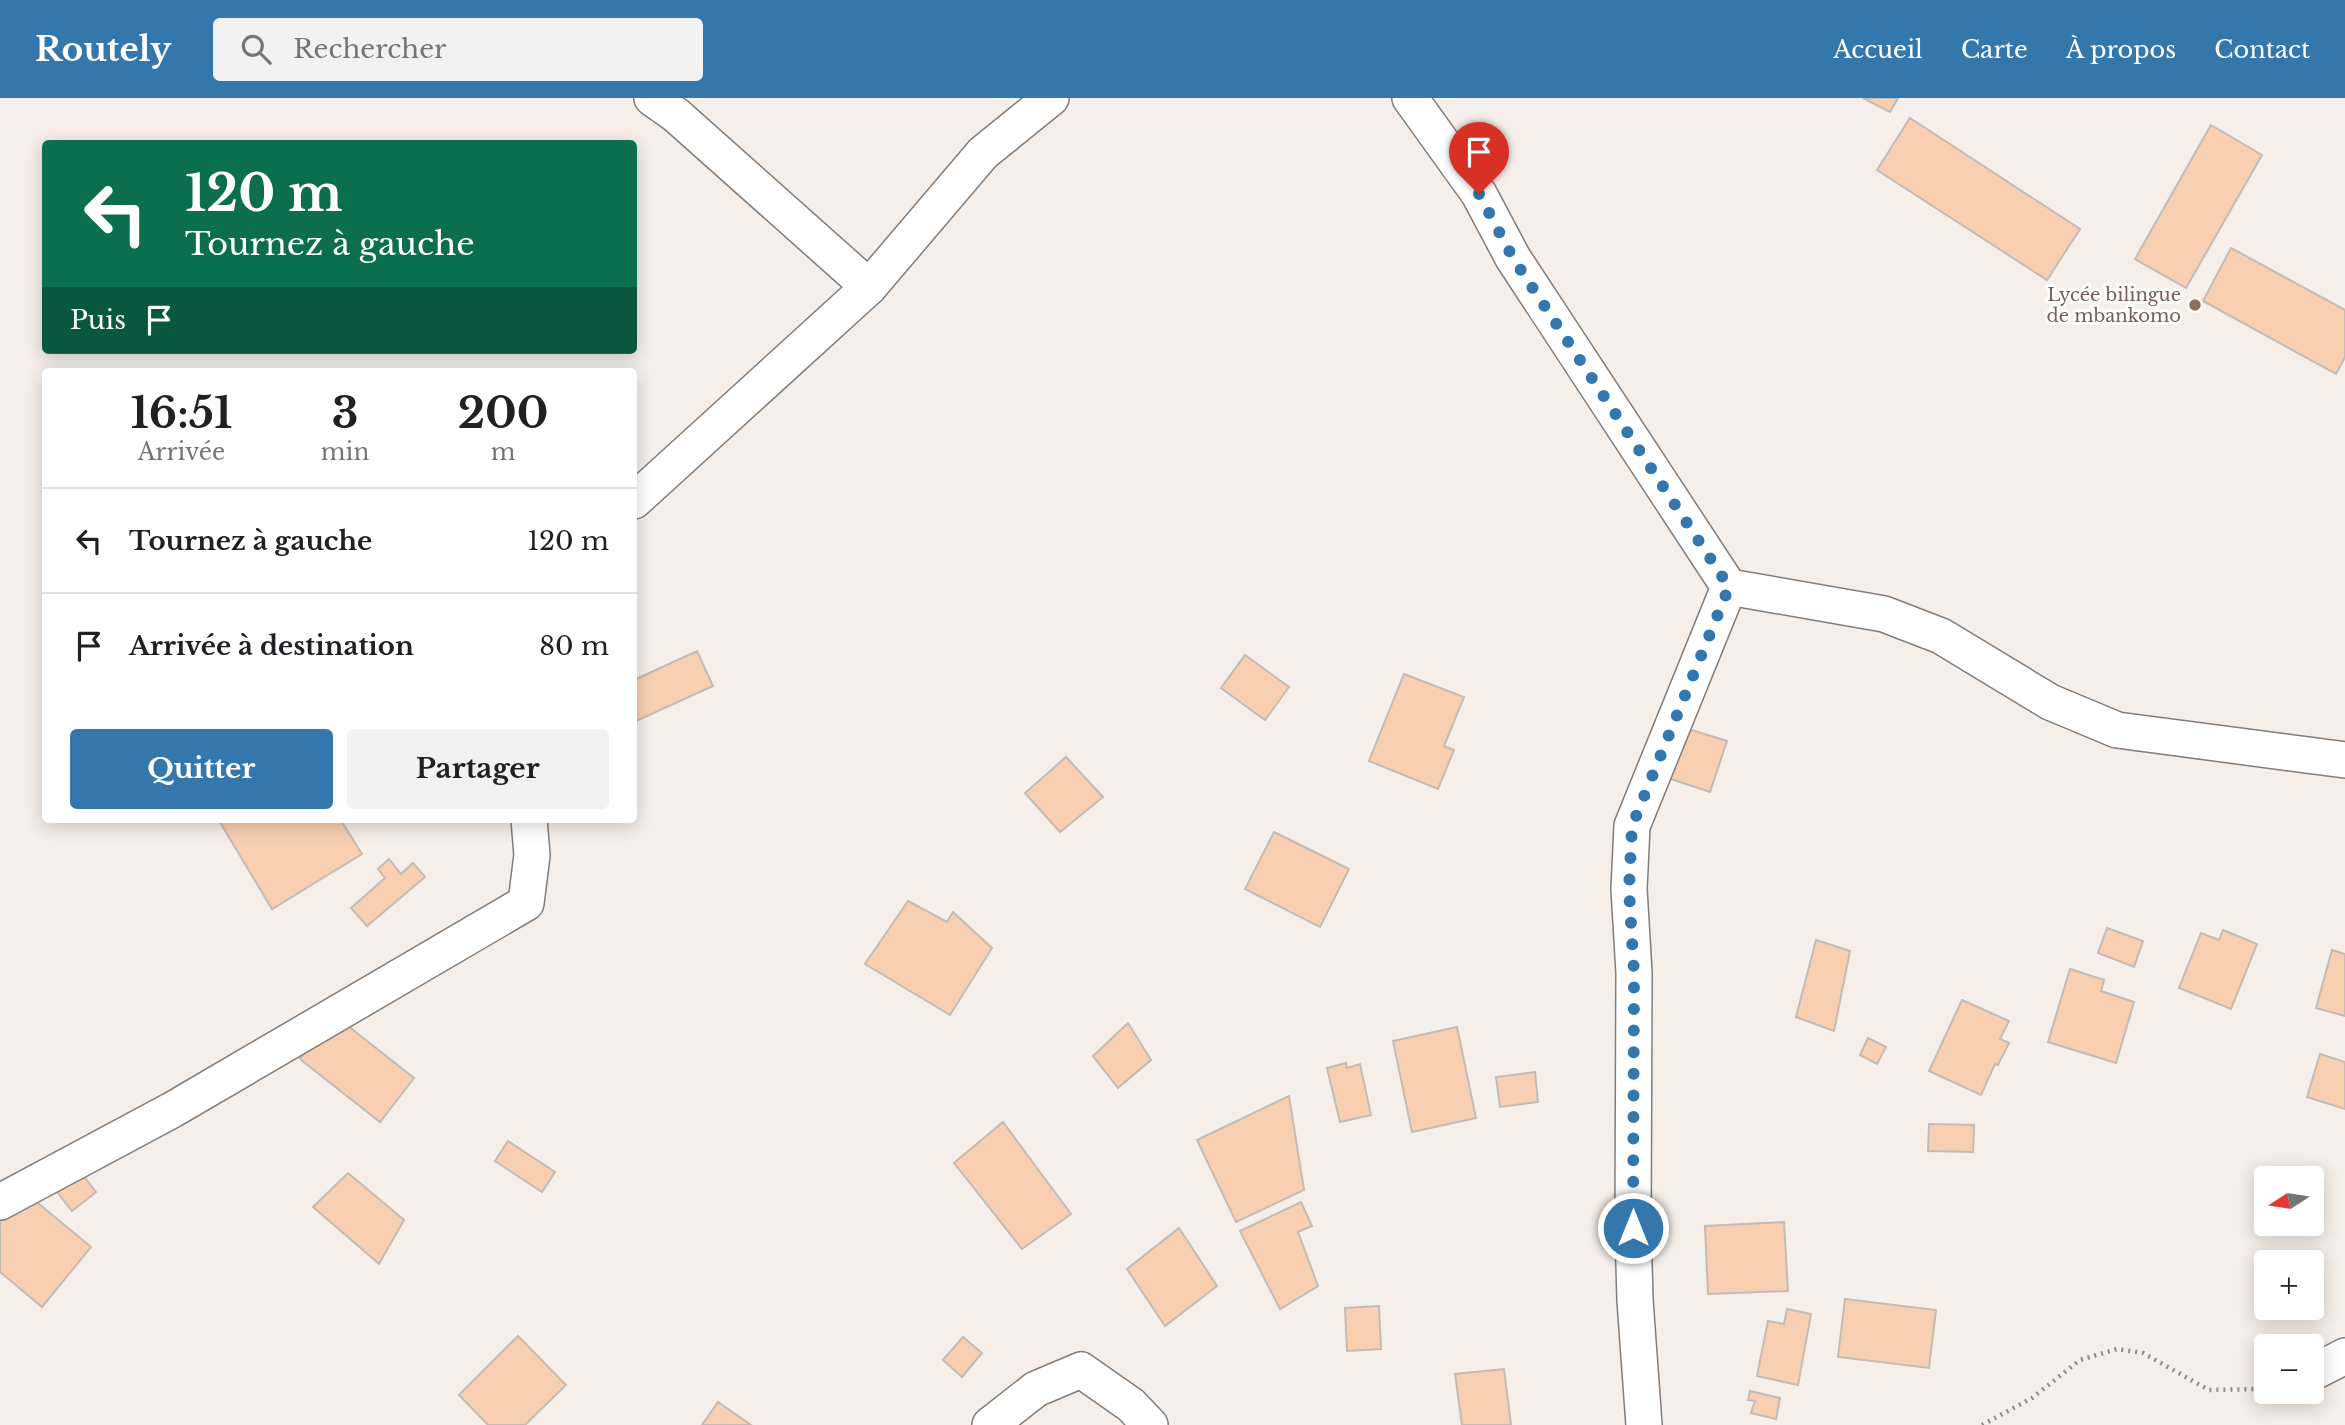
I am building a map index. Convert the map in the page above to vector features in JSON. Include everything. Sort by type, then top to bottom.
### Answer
[{"type":"street","points":[[652,98],[676,115],[869,287]]},
{"type":"street","points":[[637,498],[869,287],[983,153],[1051,98]]},
{"type":"street","points":[[1410,98],[1479,194],[1513,258],[1729,587],[1884,614],[1941,636],[2050,702],[2117,730],[2345,760]]},
{"type":"street","points":[[1644,1425],[1633,1228],[1634,973],[1629,889],[1632,826],[1729,587]]},
{"type":"street","points":[[0,1202],[172,1110],[526,903],[532,855],[529,823]]},
{"type":"street","points":[[990,1425],[1036,1389],[1081,1370],[1131,1405],[1150,1425]]},
{"type":"path","points":[[1982,1425],[2032,1398],[2080,1360],[2117,1349],[2143,1353],[2209,1390],[2254,1389]]},
{"type":"building","points":[[1863,98],[1898,98],[1890,112]]},
{"type":"building","points":[[1910,118],[2080,229],[2047,280],[1877,170]]},
{"type":"building","points":[[2211,125],[2262,155],[2186,288],[2135,259]]},
{"type":"building","points":[[2231,248],[2345,310],[2345,357],[2336,374],[2203,301]]},
{"type":"building","points":[[697,651],[713,686],[637,721],[637,679]]},
{"type":"building","points":[[1245,655],[1289,687],[1265,720],[1221,688]]},
{"type":"building","points":[[1404,674],[1464,697],[1444,746],[1454,750],[1438,789],[1369,761]]},
{"type":"building","points":[[1669,723],[1727,741],[1710,792],[1653,773]]},
{"type":"building","points":[[1066,757],[1103,797],[1060,832],[1025,793]]},
{"type":"building","points":[[220,823],[343,823],[362,854],[272,909]]},
{"type":"building","points":[[1274,832],[1349,869],[1320,927],[1245,889]]},
{"type":"building","points":[[389,859],[401,874],[413,863],[425,877],[367,926],[351,908],[385,878],[378,869]]},
{"type":"building","points":[[908,901],[947,922],[953,912],[992,948],[950,1015],[865,964]]},
{"type":"building","points":[[2107,928],[2143,941],[2134,967],[2098,953]]},
{"type":"building","points":[[2223,930],[2257,944],[2231,1009],[2179,988],[2201,933],[2219,940]]},
{"type":"building","points":[[1816,940],[1850,951],[1834,1031],[1796,1017]]},
{"type":"building","points":[[2332,950],[2345,954],[2345,1016],[2316,1008]]},
{"type":"building","points":[[2070,969],[2104,980],[2101,991],[2134,1002],[2116,1063],[2048,1042]]},
{"type":"building","points":[[1962,1000],[2009,1021],[2000,1039],[2009,1043],[1998,1065],[1995,1064],[1981,1095],[1929,1071]]},
{"type":"building","points":[[334,1015],[414,1078],[380,1122],[300,1059]]},
{"type":"building","points":[[1128,1023],[1151,1060],[1118,1088],[1093,1056]]},
{"type":"building","points":[[1457,1027],[1476,1118],[1412,1132],[1393,1041]]},
{"type":"building","points":[[1868,1038],[1886,1047],[1877,1064],[1860,1055]]},
{"type":"building","points":[[2320,1054],[2345,1062],[2345,1109],[2307,1097]]},
{"type":"building","points":[[1346,1063],[1347,1068],[1360,1064],[1371,1115],[1340,1122],[1327,1068]]},
{"type":"building","points":[[1535,1072],[1538,1102],[1500,1107],[1496,1077]]},
{"type":"building","points":[[1289,1096],[1304,1190],[1236,1222],[1197,1140]]},
{"type":"building","points":[[1003,1122],[1071,1214],[1022,1249],[954,1163]]},
{"type":"building","points":[[1929,1124],[1974,1125],[1973,1152],[1928,1151]]},
{"type":"building","points":[[508,1141],[555,1172],[542,1192],[495,1161]]},
{"type":"building","points":[[68,1156],[96,1192],[72,1211],[44,1175]]},
{"type":"building","points":[[348,1173],[404,1220],[379,1264],[313,1207]]},
{"type":"building","points":[[22,1190],[91,1247],[42,1307],[0,1272],[0,1217]]},
{"type":"building","points":[[1301,1202],[1312,1226],[1298,1232],[1318,1286],[1280,1309],[1240,1231]]},
{"type":"building","points":[[1784,1222],[1788,1291],[1708,1294],[1705,1226]]},
{"type":"building","points":[[1179,1228],[1217,1286],[1165,1326],[1127,1269]]},
{"type":"building","points":[[1845,1299],[1936,1310],[1929,1368],[1838,1357]]},
{"type":"building","points":[[1379,1306],[1381,1349],[1347,1351],[1345,1308]]},
{"type":"building","points":[[1787,1309],[1811,1314],[1798,1385],[1757,1376],[1768,1321],[1784,1324]]},
{"type":"building","points":[[518,1336],[566,1385],[525,1425],[488,1425],[459,1395]]},
{"type":"building","points":[[963,1337],[982,1353],[962,1377],[943,1360]]},
{"type":"building","points":[[1504,1369],[1511,1425],[1462,1425],[1455,1374]]},
{"type":"building","points":[[1750,1391],[1780,1398],[1776,1419],[1751,1413],[1755,1401],[1748,1400]]},
{"type":"building","points":[[718,1402],[751,1425],[702,1425]]},
{"type":"place","name":"Lycée bilingue de mbankomo","points":[[2195,305]]},
{"type":"route","points":[[1479,194],[1513,258],[1729,587],[1632,826],[1629,889],[1634,973],[1633,1228]]}]
